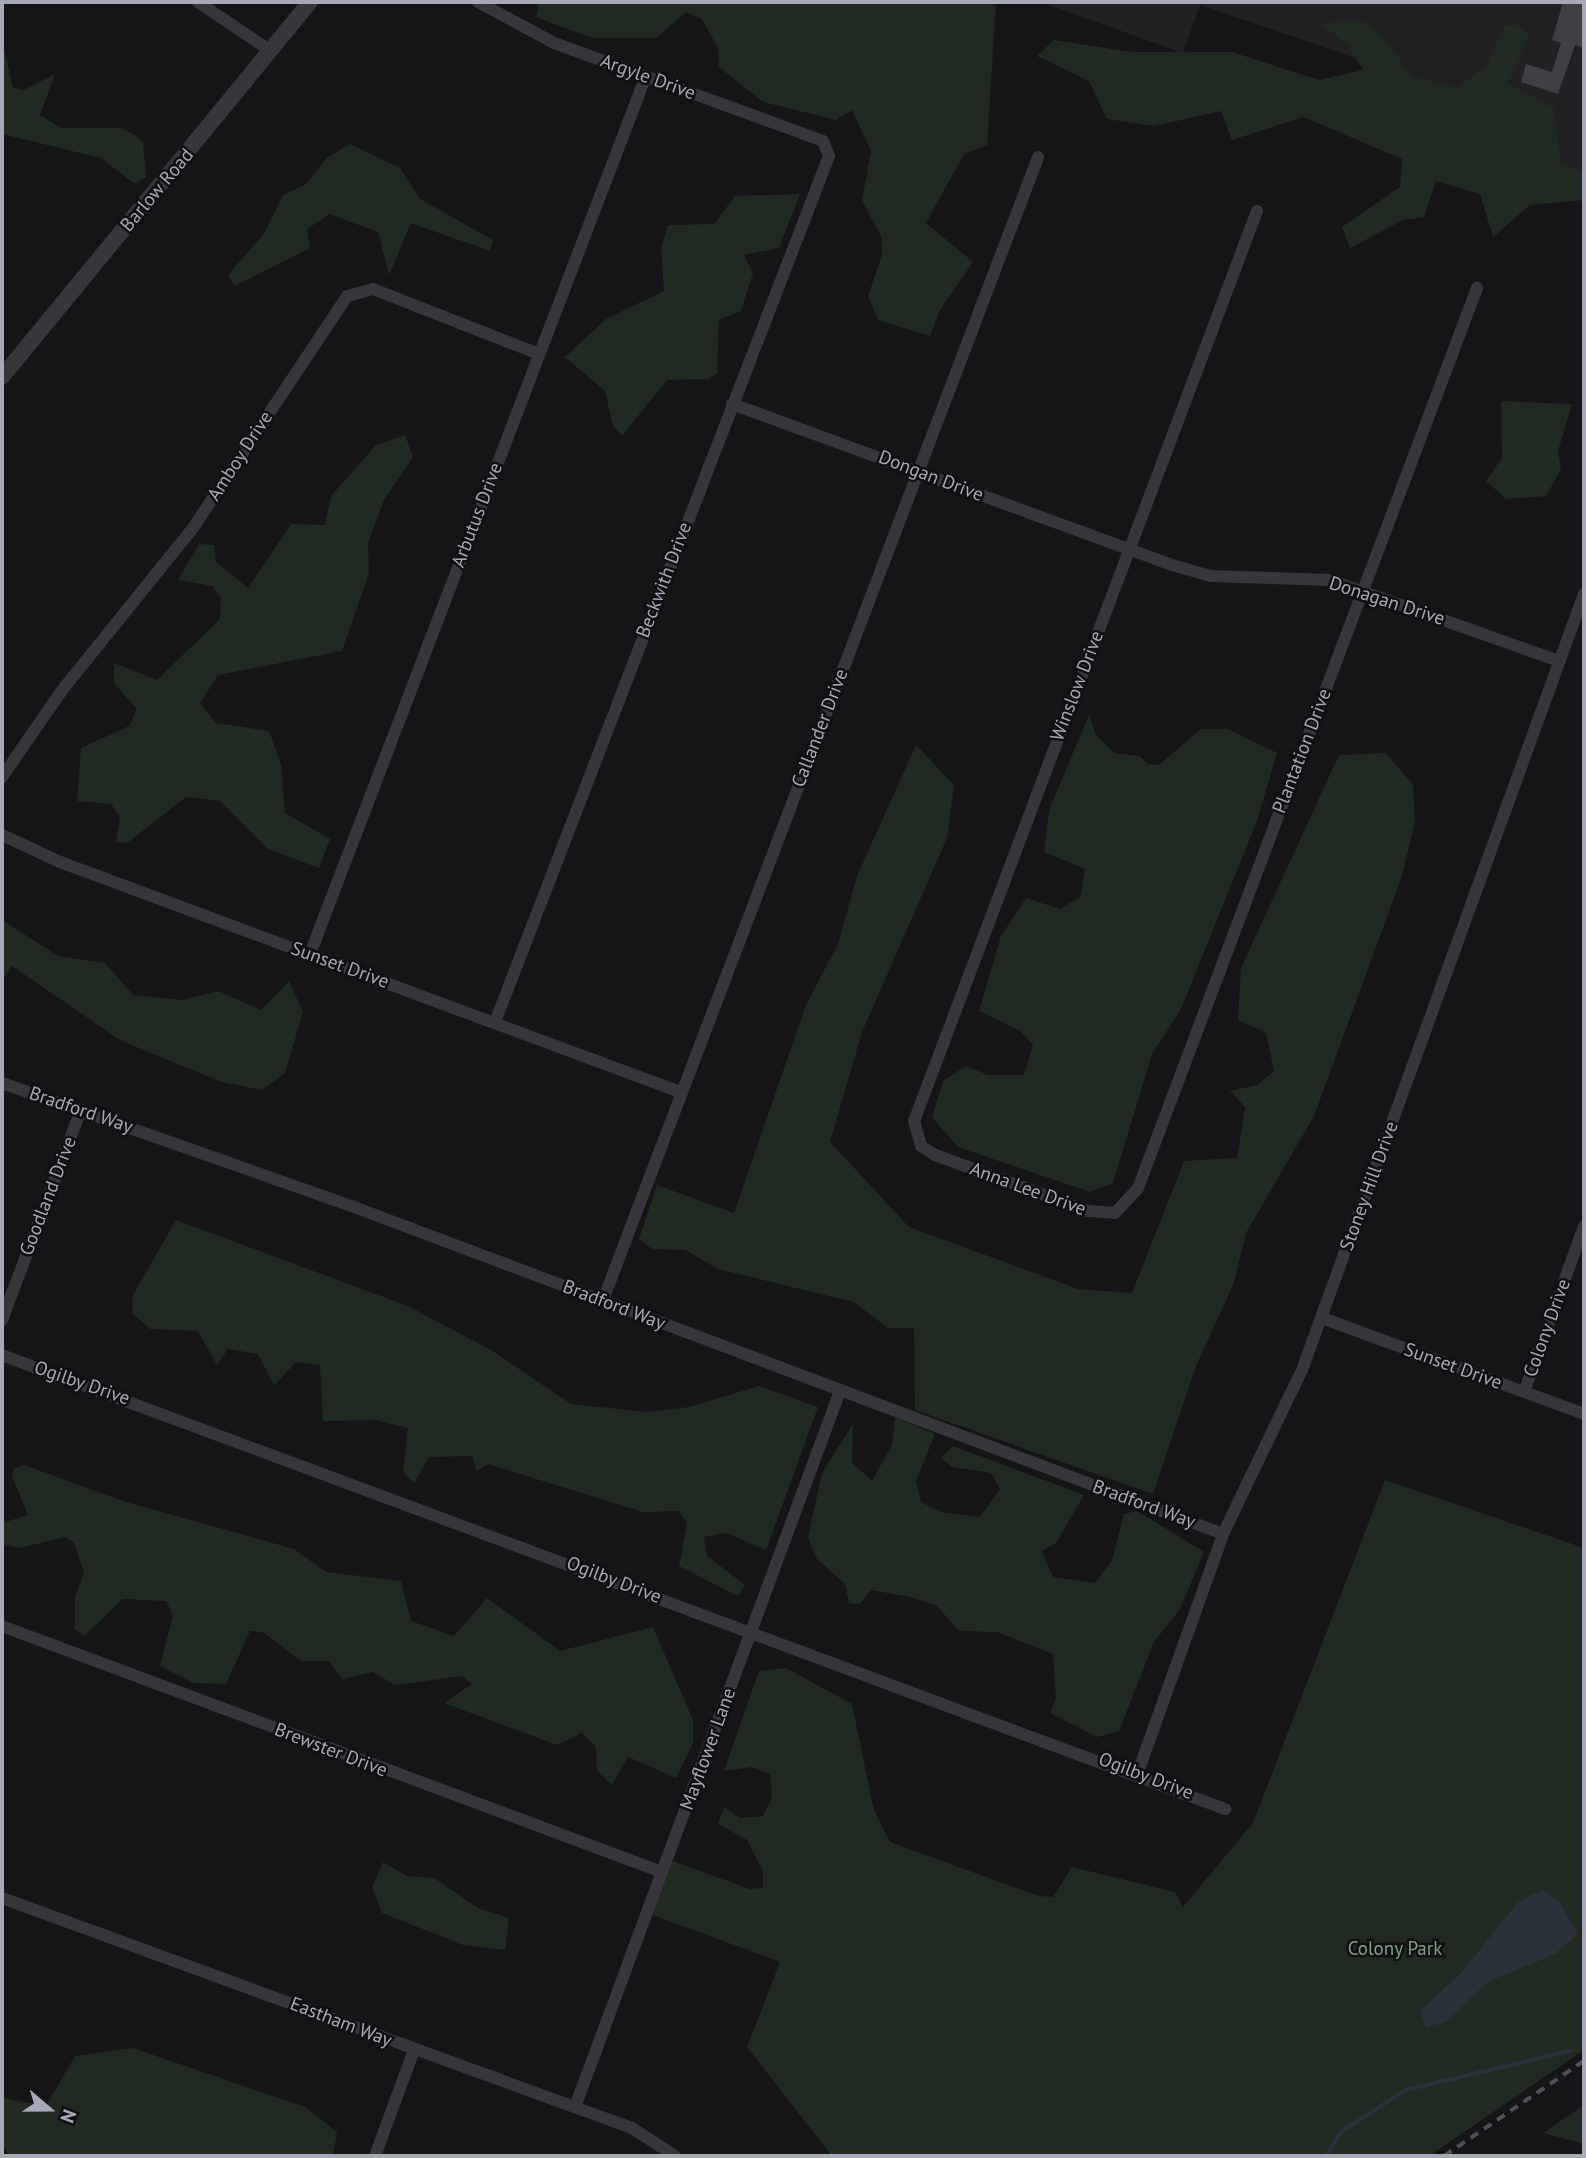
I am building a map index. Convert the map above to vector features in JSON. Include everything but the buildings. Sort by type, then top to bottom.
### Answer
[{"type":"street","points":[[198,2],[271,51]]},
{"type":"street","name":"Barlow Road","points":[[2,377],[310,2]]},
{"type":"street","name":"Argyle Drive","points":[[478,2],[542,38],[823,141]]},
{"type":"street","name":"Arbutus Drive","points":[[310,954],[646,76]]},
{"type":"street","name":"Beckwith Drive","points":[[495,1022],[732,404],[828,163],[823,141]]},
{"type":"street","name":"Callander Drive","points":[[603,1300],[1038,157]]},
{"type":"street","name":"Winslow Drive","points":[[935,1155],[915,1135],[920,1102],[1257,211]]},
{"type":"street","name":"Plantation Drive","points":[[1122,1210],[1138,1188],[1477,288]]},
{"type":"street","name":"Amboy Drive","points":[[2,776],[62,689],[193,528],[347,296],[373,289],[539,354]]},
{"type":"street","name":"Dongan Drive","points":[[732,404],[919,470],[1130,550]]},
{"type":"street","name":"Donagan Drive","points":[[1130,550],[1211,576],[1321,579],[1362,590],[1559,661]]},
{"type":"street","name":"Stoney Hill Drive","points":[[1138,1772],[1223,1534],[1322,1318],[1584,594]]},
{"type":"street","name":"Sunset Drive","points":[[2,835],[310,954],[680,1092]]},
{"type":"street","name":"Bradford Way","points":[[2,1083],[603,1300],[1223,1534]]},
{"type":"street","name":"Goodland Drive","points":[[2,1320],[80,1112]]},
{"type":"street","name":"Anna Lee Drive","points":[[935,1155],[1088,1212],[1122,1210]]},
{"type":"street","name":"Colony Drive","points":[[1524,1392],[1584,1226]]},
{"type":"street","name":"Sunset Drive","points":[[1322,1318],[1584,1414]]},
{"type":"street","name":"Ogilby Drive","points":[[2,1355],[1138,1772],[1225,1809]]},
{"type":"street","name":"Mayflower Lane","points":[[575,2106],[840,1391]]},
{"type":"street","name":"Brewster Drive","points":[[2,1626],[662,1872]]},
{"type":"street","name":"Eastham Way","points":[[2,1898],[414,2050],[575,2106],[646,2135],[674,2156]]},
{"type":"street","points":[[375,2156],[414,2050]]},
{"type":"shaded area","points":[[1040,2],[1584,2],[1584,191],[1468,96],[1200,5],[1183,53]]},
{"type":"shaded area","points":[[1542,1890],[1559,1901],[1578,1934],[1555,1954],[1489,1981],[1444,2023],[1426,2027],[1420,2011],[1462,1972],[1518,1902]]},
{"type":"green space","points":[[539,2],[996,2],[987,145],[964,154],[926,223],[973,262],[940,310],[930,336],[878,320],[868,296],[882,255],[881,236],[862,201],[871,151],[852,110],[836,120],[763,102],[719,67],[718,48],[702,19],[686,12],[656,38],[592,38],[536,17]]},
{"type":"green space","points":[[1358,19],[1379,32],[1413,77],[1458,88],[1488,64],[1504,26],[1518,25],[1530,36],[1507,83],[1554,108],[1560,162],[1584,172],[1584,200],[1530,205],[1493,237],[1480,194],[1436,181],[1424,217],[1403,220],[1350,248],[1342,227],[1400,187],[1402,159],[1304,117],[1232,140],[1221,111],[1154,126],[1107,119],[1089,81],[1037,56],[1054,40],[1131,52],[1232,52],[1319,80],[1363,70],[1346,43],[1320,24]]},
{"type":"green space","points":[[2,40],[13,88],[24,90],[55,74],[40,115],[61,128],[121,128],[135,135],[143,142],[146,177],[135,184],[101,158],[2,134]]},
{"type":"green space","points":[[350,144],[400,168],[420,199],[493,240],[490,251],[411,223],[389,275],[378,232],[330,214],[307,229],[310,248],[235,286],[228,275],[263,235],[283,195],[305,185],[327,158]]},
{"type":"green space","points":[[800,194],[779,248],[744,255],[753,273],[741,311],[719,320],[717,373],[709,379],[667,380],[622,436],[613,426],[605,391],[565,357],[606,319],[664,291],[661,248],[668,225],[714,224],[735,196]]},
{"type":"green space","points":[[1501,401],[1572,404],[1558,451],[1561,469],[1546,496],[1506,499],[1486,481],[1502,458]]},
{"type":"green space","points":[[405,435],[413,457],[384,500],[368,543],[369,573],[342,651],[218,675],[200,703],[216,723],[269,731],[281,764],[285,813],[330,839],[319,868],[268,849],[220,801],[186,797],[127,843],[116,842],[120,817],[111,804],[77,801],[81,748],[129,726],[137,709],[114,683],[114,663],[157,680],[220,619],[221,598],[212,586],[178,580],[199,544],[214,545],[216,562],[248,588],[291,524],[325,525],[331,496],[376,445]]},
{"type":"green space","points":[[1089,715],[1096,735],[1114,753],[1139,756],[1148,764],[1159,765],[1201,729],[1228,729],[1277,753],[1257,821],[1181,1009],[1152,1054],[1113,1183],[1090,1192],[958,1147],[932,1117],[943,1081],[966,1066],[988,1075],[1024,1075],[1033,1045],[1020,1031],[979,1011],[1001,936],[1026,898],[1060,909],[1080,897],[1085,869],[1044,852],[1049,810]]},
{"type":"green space","points":[[916,745],[954,785],[947,838],[862,1032],[830,1142],[909,1227],[1078,1289],[1132,1293],[1184,1161],[1237,1158],[1245,1107],[1230,1091],[1257,1085],[1274,1071],[1266,1033],[1238,1020],[1241,968],[1339,755],[1386,753],[1413,785],[1415,821],[1402,876],[1314,1116],[1246,1233],[1234,1283],[1196,1366],[1153,1494],[915,1410],[914,1328],[888,1328],[854,1302],[718,1269],[685,1250],[652,1249],[639,1239],[657,1185],[734,1213],[806,1005],[838,944],[857,876]]},
{"type":"green space","points":[[2,920],[58,956],[105,963],[133,995],[182,1000],[218,991],[261,1010],[289,981],[303,1012],[285,1073],[262,1090],[221,1082],[120,1040],[12,966],[2,980]]},
{"type":"green space","points":[[176,1220],[408,1306],[491,1350],[571,1404],[647,1412],[689,1407],[759,1386],[818,1407],[766,1550],[726,1533],[704,1537],[707,1556],[745,1585],[738,1596],[679,1566],[687,1523],[679,1511],[643,1512],[488,1464],[477,1471],[472,1456],[429,1457],[414,1483],[403,1472],[408,1428],[375,1420],[323,1421],[320,1365],[296,1362],[274,1385],[258,1354],[228,1349],[217,1365],[198,1331],[150,1329],[132,1313],[133,1295]]},
{"type":"green space","points":[[895,1417],[935,1434],[916,1481],[921,1502],[941,1512],[980,1517],[1000,1489],[991,1473],[952,1467],[941,1458],[953,1446],[1084,1495],[1056,1543],[1042,1551],[1053,1577],[1095,1583],[1112,1560],[1124,1514],[1137,1511],[1204,1552],[1180,1609],[1154,1642],[1119,1731],[1097,1737],[1050,1713],[1056,1698],[1053,1654],[997,1632],[959,1631],[937,1606],[910,1597],[871,1590],[860,1604],[849,1603],[845,1584],[817,1559],[808,1538],[822,1473],[853,1424],[852,1463],[872,1481],[892,1445]]},
{"type":"green space","points":[[24,1465],[123,1501],[294,1549],[326,1572],[401,1581],[411,1621],[454,1636],[487,1598],[560,1651],[653,1627],[693,1720],[693,1743],[676,1778],[628,1757],[612,1785],[597,1771],[596,1747],[582,1733],[557,1745],[444,1703],[472,1684],[462,1676],[395,1685],[373,1672],[342,1679],[329,1661],[301,1661],[263,1632],[250,1631],[226,1684],[194,1683],[160,1666],[173,1615],[166,1601],[123,1599],[84,1636],[75,1629],[75,1597],[84,1573],[74,1543],[65,1537],[20,1548],[2,1544],[2,1523],[28,1515],[12,1476],[14,1468]]},
{"type":"green space","name":"Colony Park","points":[[1385,1480],[1584,1548],[1584,2050],[1429,2156],[832,2156],[747,2047],[780,1962],[647,1913],[667,1859],[750,1889],[763,1888],[763,1871],[747,1840],[718,1824],[724,1807],[740,1818],[763,1816],[772,1797],[770,1774],[752,1767],[724,1771],[759,1671],[786,1668],[852,1704],[874,1810],[890,1842],[1039,1896],[1053,1897],[1072,1867],[1175,1892],[1183,1907],[1253,1823]]},
{"type":"green space","points":[[383,1862],[407,1876],[434,1878],[478,1908],[509,1918],[505,1950],[463,1945],[382,1913],[372,1887]]},
{"type":"green space","points":[[133,2048],[305,2107],[337,2132],[333,2156],[10,2156],[2,2145],[2,2098],[46,2106],[75,2056]]},
{"type":"green space","points":[[1584,2105],[1584,2144],[1543,2133]]},
{"type":"waterway","points":[[1326,2156],[1341,2132],[1406,2090],[1570,2051]]},
{"type":"railway","points":[[1444,2156],[1584,2061]]}]
